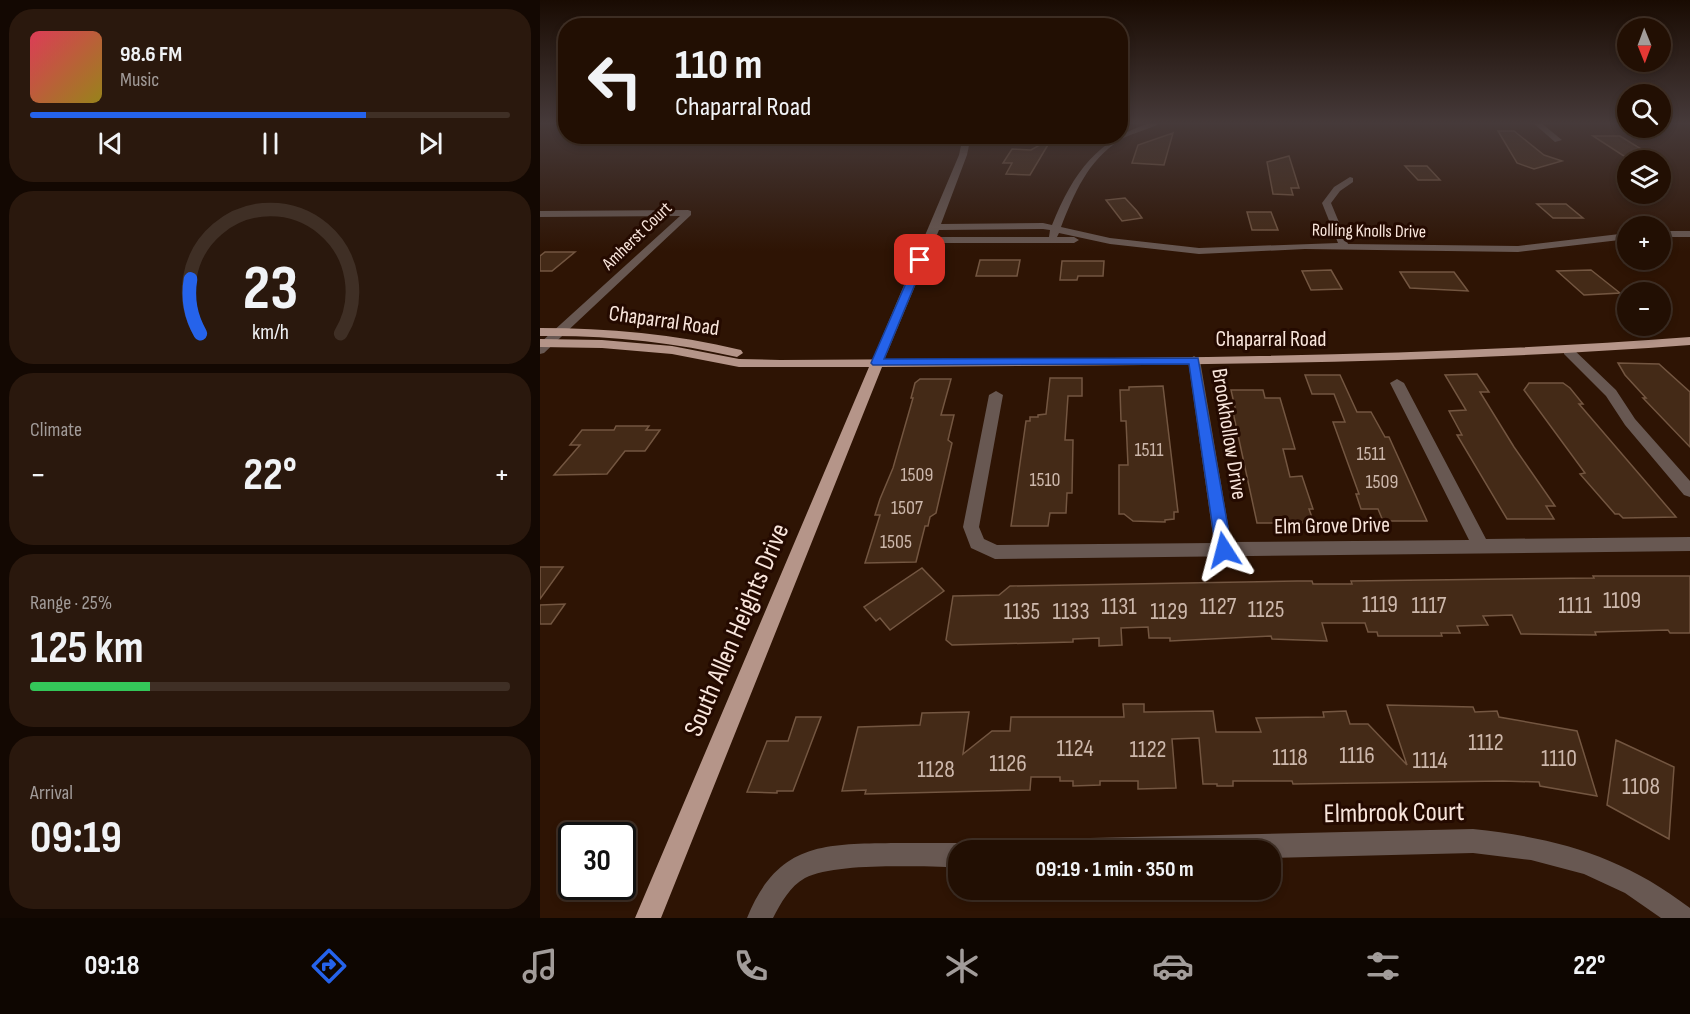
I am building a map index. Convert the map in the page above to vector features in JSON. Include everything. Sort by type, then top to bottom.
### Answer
[{"type":"main road","name":"Chaparral Road","points":[[542,342],[559,332],[670,338],[780,364]]},
{"type":"main road","name":"Chaparral Road","points":[[542,342],[672,350],[738,363],[780,364],[1374,359],[1568,351],[1690,341]]},
{"type":"main road","name":"South Allen Heights Drive","points":[[648,918],[877,363]]},
{"type":"street","points":[[877,363],[959,165]]},
{"type":"street","points":[[1054,234],[1085,165]]},
{"type":"street","points":[[1344,246],[1326,203],[1337,189],[1350,180]]},
{"type":"street","name":"Amherst Court","points":[[540,214],[688,213],[559,332]]},
{"type":"street","name":"Rolling Knolls Drive","points":[[935,226],[1043,226],[1054,234]]},
{"type":"street","points":[[970,239],[975,226]]},
{"type":"street","name":"Rolling Knolls Drive","points":[[929,240],[1054,234],[1199,251],[1344,246],[1518,249],[1617,237]]},
{"type":"street","points":[[1671,234],[1690,234]]},
{"type":"street","points":[[1568,351],[1611,393],[1630,422],[1690,491]]},
{"type":"street","name":"Brookhollow Drive","points":[[1194,360],[1224,550]]},
{"type":"street","points":[[1397,383],[1481,547]]},
{"type":"street","name":"Elm Grove Drive","points":[[996,395],[971,527],[977,543],[995,552],[1690,544]]},
{"type":"street","name":"Elmbrook Court","points":[[1281,846],[1473,841],[1528,846],[1575,857],[1627,881],[1682,918]]},
{"type":"street","points":[[760,918],[779,885],[794,871],[813,863],[837,858],[948,855]]},
{"type":"building","points":[[1011,165],[1036,165],[1030,175],[1006,174]]},
{"type":"building","points":[[1268,165],[1292,165],[1299,188],[1291,188],[1293,195],[1273,194]]},
{"type":"building","points":[[1522,165],[1549,165],[1534,169]]},
{"type":"building","points":[[1405,166],[1427,166],[1440,180],[1418,180]]},
{"type":"building","points":[[1125,198],[1142,218],[1122,221],[1106,200]]},
{"type":"building","points":[[1537,204],[1566,204],[1583,218],[1553,218]]},
{"type":"building","points":[[1247,212],[1271,212],[1278,230],[1252,230]]},
{"type":"building","points":[[545,252],[575,252],[552,271],[540,271],[540,256]]},
{"type":"building","points":[[980,260],[1020,260],[1017,276],[976,276]]},
{"type":"building","points":[[1062,261],[1104,261],[1103,276],[1078,276],[1077,280],[1060,280]]},
{"type":"building","points":[[1331,270],[1342,289],[1311,290],[1302,271]]},
{"type":"building","points":[[1591,270],[1617,291],[1617,293],[1584,295],[1557,271]]},
{"type":"building","points":[[1400,272],[1454,272],[1468,291],[1410,288]]},
{"type":"building","points":[[1618,363],[1659,364],[1690,392],[1690,447],[1643,398],[1646,398],[1625,375]]},
{"type":"building","points":[[1477,374],[1489,392],[1480,392],[1514,447],[1555,506],[1546,506],[1554,519],[1507,519],[1457,435],[1462,435],[1449,411],[1466,410],[1445,375]]},
{"type":"building","points":[[1305,375],[1340,375],[1357,412],[1371,412],[1385,437],[1389,437],[1427,521],[1383,521],[1378,509],[1361,509],[1356,494],[1359,494],[1333,422],[1345,422],[1334,394],[1312,394]]},
{"type":"building","points":[[1050,378],[1082,378],[1082,396],[1068,396],[1065,440],[1073,440],[1072,493],[1067,493],[1066,513],[1050,513],[1048,526],[1011,526],[1026,421],[1030,421],[1030,417],[1046,414]]},
{"type":"building","points":[[920,379],[951,379],[941,415],[954,415],[948,440],[952,443],[936,513],[930,517],[928,526],[925,526],[916,562],[865,563],[880,515],[875,515],[893,468],[913,398],[911,398],[915,383]]},
{"type":"building","points":[[1529,383],[1563,383],[1570,388],[1583,404],[1579,404],[1676,517],[1623,518],[1615,514],[1580,474],[1585,473],[1524,390]]},
{"type":"building","points":[[1163,386],[1178,512],[1174,512],[1174,519],[1165,520],[1165,522],[1133,521],[1124,514],[1119,514],[1119,465],[1128,465],[1126,421],[1121,421],[1120,390],[1129,390],[1129,387]]},
{"type":"building","points":[[1231,390],[1263,390],[1265,398],[1280,398],[1295,449],[1283,449],[1290,477],[1302,476],[1313,509],[1309,509],[1314,523],[1257,523],[1233,412],[1236,412]]},
{"type":"building","points":[[616,426],[649,426],[646,430],[660,430],[645,451],[625,451],[607,474],[554,475],[580,445],[570,445],[582,430],[614,430]]},
{"type":"building","points":[[540,567],[563,567],[540,599]]},
{"type":"building","points":[[922,568],[944,591],[890,630],[880,618],[876,621],[864,607]]},
{"type":"building","points":[[1593,576],[1690,576],[1690,633],[1670,633],[1668,630],[1595,632],[1596,635],[1521,634],[1512,615],[1483,616],[1488,625],[1457,626],[1460,633],[1441,633],[1442,636],[1378,636],[1377,632],[1368,632],[1365,623],[1322,623],[1327,641],[1272,639],[1271,636],[1170,641],[1170,638],[1149,638],[1148,627],[1121,628],[1122,645],[1099,646],[1099,638],[1073,639],[1073,642],[952,645],[946,640],[953,596],[999,595],[1010,586],[1297,581],[1312,581],[1313,584],[1352,584],[1351,581],[1594,578]]},
{"type":"building","points":[[565,604],[551,624],[540,624],[540,605]]},
{"type":"building","points":[[1123,704],[1144,704],[1144,712],[1213,711],[1216,732],[1261,732],[1256,718],[1324,717],[1323,712],[1346,711],[1350,724],[1368,724],[1407,765],[1387,705],[1473,707],[1475,712],[1497,711],[1499,717],[1577,731],[1597,796],[1540,786],[1539,782],[1293,784],[1292,781],[1233,781],[1233,786],[1203,784],[1199,738],[1172,739],[1176,788],[1138,789],[1138,781],[1100,781],[1100,785],[1073,786],[1073,781],[1060,781],[1060,777],[1031,777],[1030,790],[865,794],[866,790],[842,791],[858,727],[920,725],[922,713],[969,712],[963,754],[992,731],[1010,731],[1011,717],[1124,717]]},
{"type":"building","points":[[796,717],[821,717],[793,791],[747,792],[767,741],[788,741]]},
{"type":"building","points":[[1616,740],[1674,767],[1669,839],[1607,805]]},
{"type":"route","points":[[920,260],[877,363],[1194,360],[1224,550]]}]
